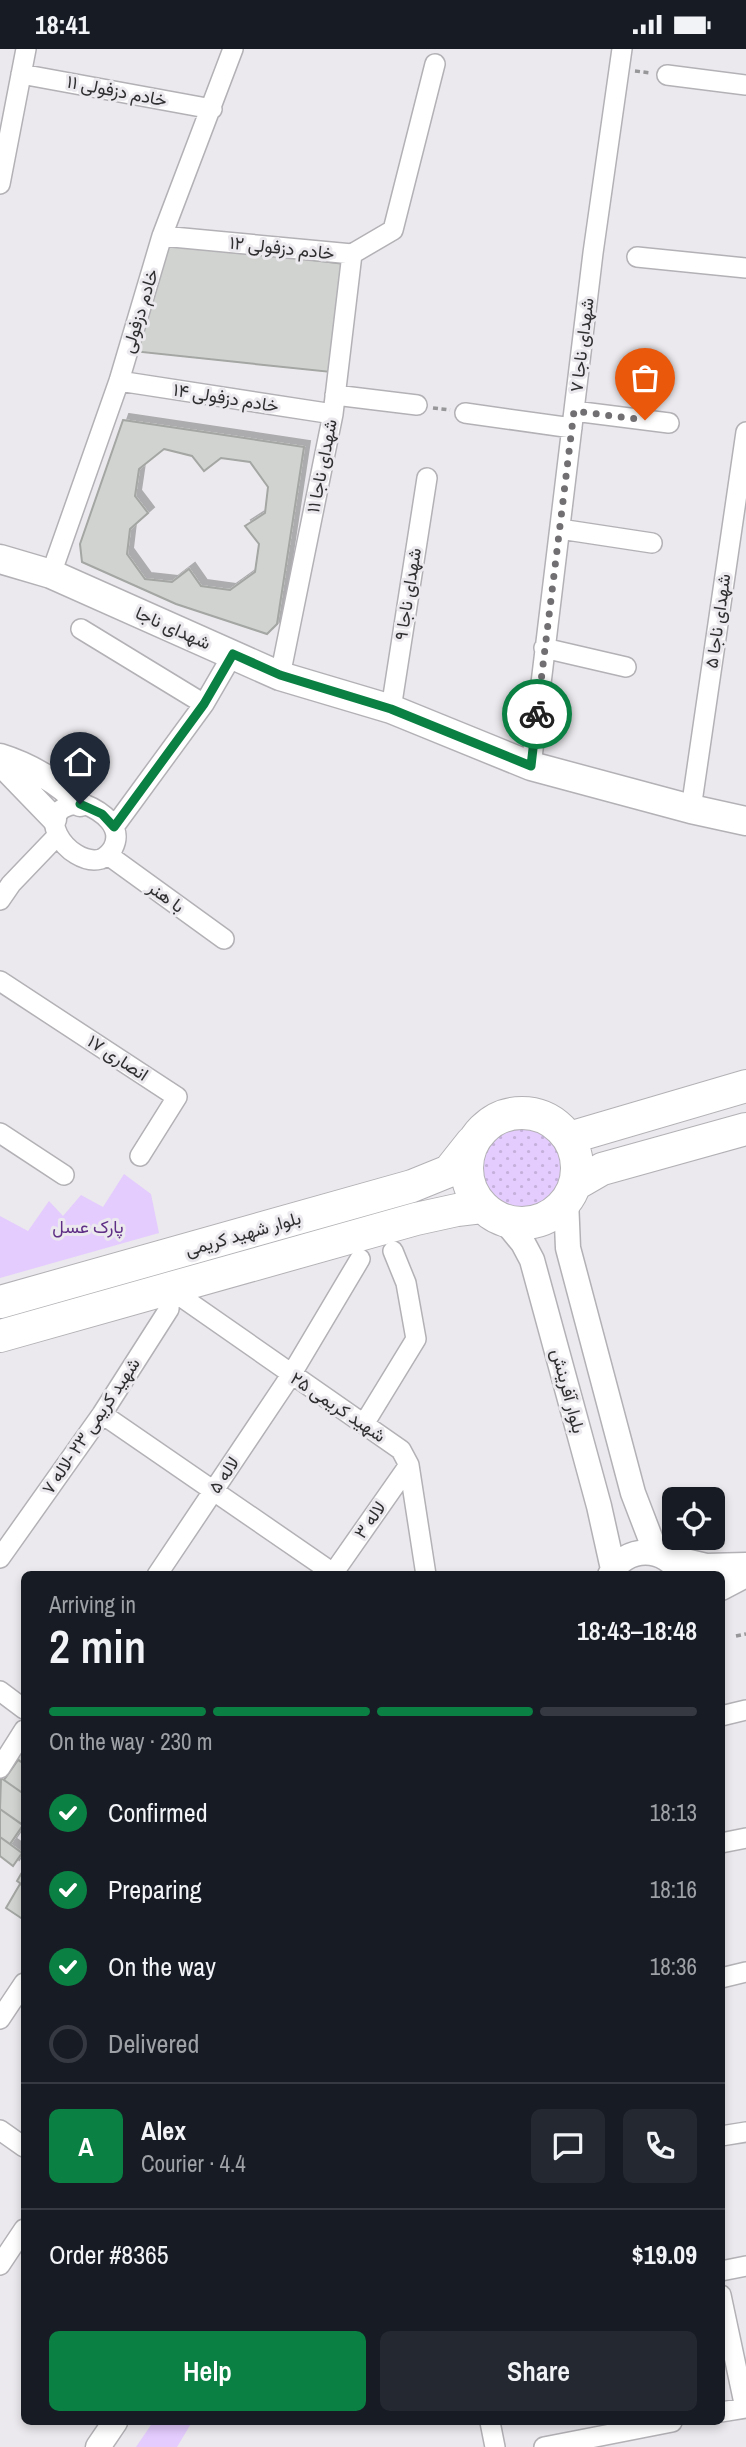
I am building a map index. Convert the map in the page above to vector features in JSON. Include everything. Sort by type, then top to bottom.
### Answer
[{"type":"main road","name":"شهدای ناجا","points":[[0,559],[51,574],[280,675],[391,709],[531,766],[746,821]]},
{"type":"main road","points":[[569,1138],[746,1086]]},
{"type":"main road","points":[[528,1112],[558,1125],[569,1138],[576,1152],[578,1168],[571,1192],[561,1208],[548,1217],[519,1224],[493,1214],[472,1193],[467,1176],[467,1159],[472,1142],[482,1129],[495,1119],[511,1113],[528,1112]]},
{"type":"main road","points":[[634,1120],[622,1140],[629,1155],[639,1159]]},
{"type":"main road","points":[[571,1192],[602,1170],[746,1129]]},
{"type":"main road","name":"بلوار شهید کریمی","points":[[0,1302],[412,1186],[449,1171],[472,1142]]},
{"type":"main road","points":[[412,1186],[429,1187],[434,1194],[434,1210],[416,1219]]},
{"type":"main road","name":"بلوار شهید کریمی","points":[[0,1336],[416,1219],[457,1209],[493,1214]]},
{"type":"street","points":[[0,184],[26,49]]},
{"type":"street","name":"خادم دزفولی","points":[[51,574],[119,381],[162,236],[233,49]]},
{"type":"street","name":"شهدای ناجا ۷","points":[[531,766],[593,253],[622,49]]},
{"type":"street","name":"خادم دزفولی ۱۲","points":[[162,236],[352,254],[393,230],[435,64]]},
{"type":"street","name":"خادم دزفولی ۱۱","points":[[22,73],[212,109]]},
{"type":"street","points":[[667,75],[746,85]]},
{"type":"street","name":"شهدای ناجا ۱۱","points":[[280,675],[334,405],[352,254]]},
{"type":"street","points":[[637,257],[746,268]]},
{"type":"street","name":"خادم دزفولی ۱۴","points":[[119,381],[334,405],[417,405]]},
{"type":"street","points":[[465,413],[669,423]]},
{"type":"street","name":"شهدای ناجا ۵","points":[[691,809],[746,432]]},
{"type":"street","name":"شهدای ناجا ۹","points":[[391,709],[427,478]]},
{"type":"street","points":[[560,529],[652,543]]},
{"type":"street","points":[[81,629],[204,704]]},
{"type":"street","points":[[544,648],[626,667]]},
{"type":"street","points":[[114,827],[204,704],[233,654]]},
{"type":"street","points":[[0,756],[20,762],[70,794],[80,804],[102,814],[114,827],[116,840],[108,856],[100,859],[83,857],[73,852],[0,763]]},
{"type":"street","points":[[4,887],[56,828],[65,807],[80,804]]},
{"type":"street","name":"با هنر","points":[[108,856],[224,939]]},
{"type":"street","name":"انصاری ۱۷","points":[[0,981],[177,1097],[140,1156]]},
{"type":"street","points":[[0,1133],[64,1175]]},
{"type":"street","name":"بلوار آفرینش","points":[[571,1192],[568,1248],[633,1493],[660,1555]]},
{"type":"street","name":"بلوار آفرینش","points":[[493,1214],[523,1243],[532,1260],[599,1506],[612,1571]]},
{"type":"street","points":[[364,1424],[416,1339],[406,1283],[393,1251]]},
{"type":"street","name":"لاله ۵","points":[[160,1571],[291,1375],[360,1259]]},
{"type":"street","name":"شهید کریمی ۲۵","points":[[170,1289],[401,1450],[409,1465]]},
{"type":"street","name":"شهید کریمی ۲۳ -لاله ۷","points":[[0,1558],[102,1414],[169,1309],[170,1289]]},
{"type":"street","points":[[102,1414],[328,1571]]},
{"type":"street","points":[[409,1465],[425,1571]]},
{"type":"street","name":"لاله ۳","points":[[334,1571],[409,1465]]},
{"type":"street","points":[[613,1571],[621,1560],[644,1552],[706,1566],[746,1565]]},
{"type":"street","points":[[660,1555],[673,1562],[679,1571]]},
{"type":"street","points":[[725,1586],[746,1574]]},
{"type":"street","points":[[0,1691],[21,1707]]},
{"type":"street","points":[[725,1715],[746,1710]]},
{"type":"street","points":[[0,1768],[21,1735]]},
{"type":"street","points":[[725,1842],[746,1838]]},
{"type":"street","points":[[725,1976],[746,1972]]},
{"type":"street","points":[[0,2019],[21,1988]]},
{"type":"street","points":[[0,2130],[21,2145]]},
{"type":"street","points":[[725,2135],[746,2132]]},
{"type":"street","points":[[0,2266],[21,2234]]},
{"type":"street","points":[[725,2270],[746,2266]]},
{"type":"street","points":[[725,2313],[746,2408],[725,2412]]},
{"type":"street","points":[[98,2447],[113,2425]]},
{"type":"street","points":[[491,2425],[495,2447]]},
{"type":"street","points":[[544,2447],[657,2425]]},
{"type":"path","points":[[620,70],[667,75]]},
{"type":"path","points":[[417,405],[465,413]]},
{"type":"path","points":[[736,1636],[746,1634]]},
{"type":"green space","points":[[522,1124],[546,1131],[558,1143],[565,1167],[558,1191],[546,1203],[522,1210],[498,1203],[486,1191],[479,1167],[486,1143],[498,1131]]},
{"type":"green space","name":"پارک عسل","points":[[124,1174],[151,1194],[159,1233],[0,1278],[0,1216],[28,1231],[49,1201],[63,1216],[81,1195],[103,1207]]},
{"type":"green space","points":[[151,2425],[190,2425],[177,2447],[136,2447]]},
{"type":"building","points":[[166,242],[345,264],[331,372],[132,351]]},
{"type":"building","points":[[123,420],[304,447],[277,624],[267,634],[176,604],[82,562],[80,544]],"holes":[[[164,449],[192,456],[204,471],[221,458],[250,462],[268,487],[265,513],[245,526],[259,544],[255,572],[230,590],[201,586],[189,569],[172,582],[145,579],[127,554],[130,529],[148,513],[135,496],[139,469]]]},
{"type":"building","points":[[18,1760],[21,1762],[21,1792],[4,1780]]},
{"type":"building","points":[[1,1778],[21,1792],[21,1824],[0,1809]]},
{"type":"building","points":[[0,1809],[21,1824],[21,1828],[10,1844],[0,1837]]},
{"type":"building","points":[[0,1837],[21,1852],[13,1866],[0,1856]]},
{"type":"building","points":[[20,1884],[21,1884],[21,1918],[6,1908]]},
{"type":"way so far","points":[[537,714],[574,411],[645,420]]},
{"type":"route","points":[[80,804],[92,807],[114,827],[204,704],[233,654],[280,675],[391,709],[531,766],[537,714]]}]
